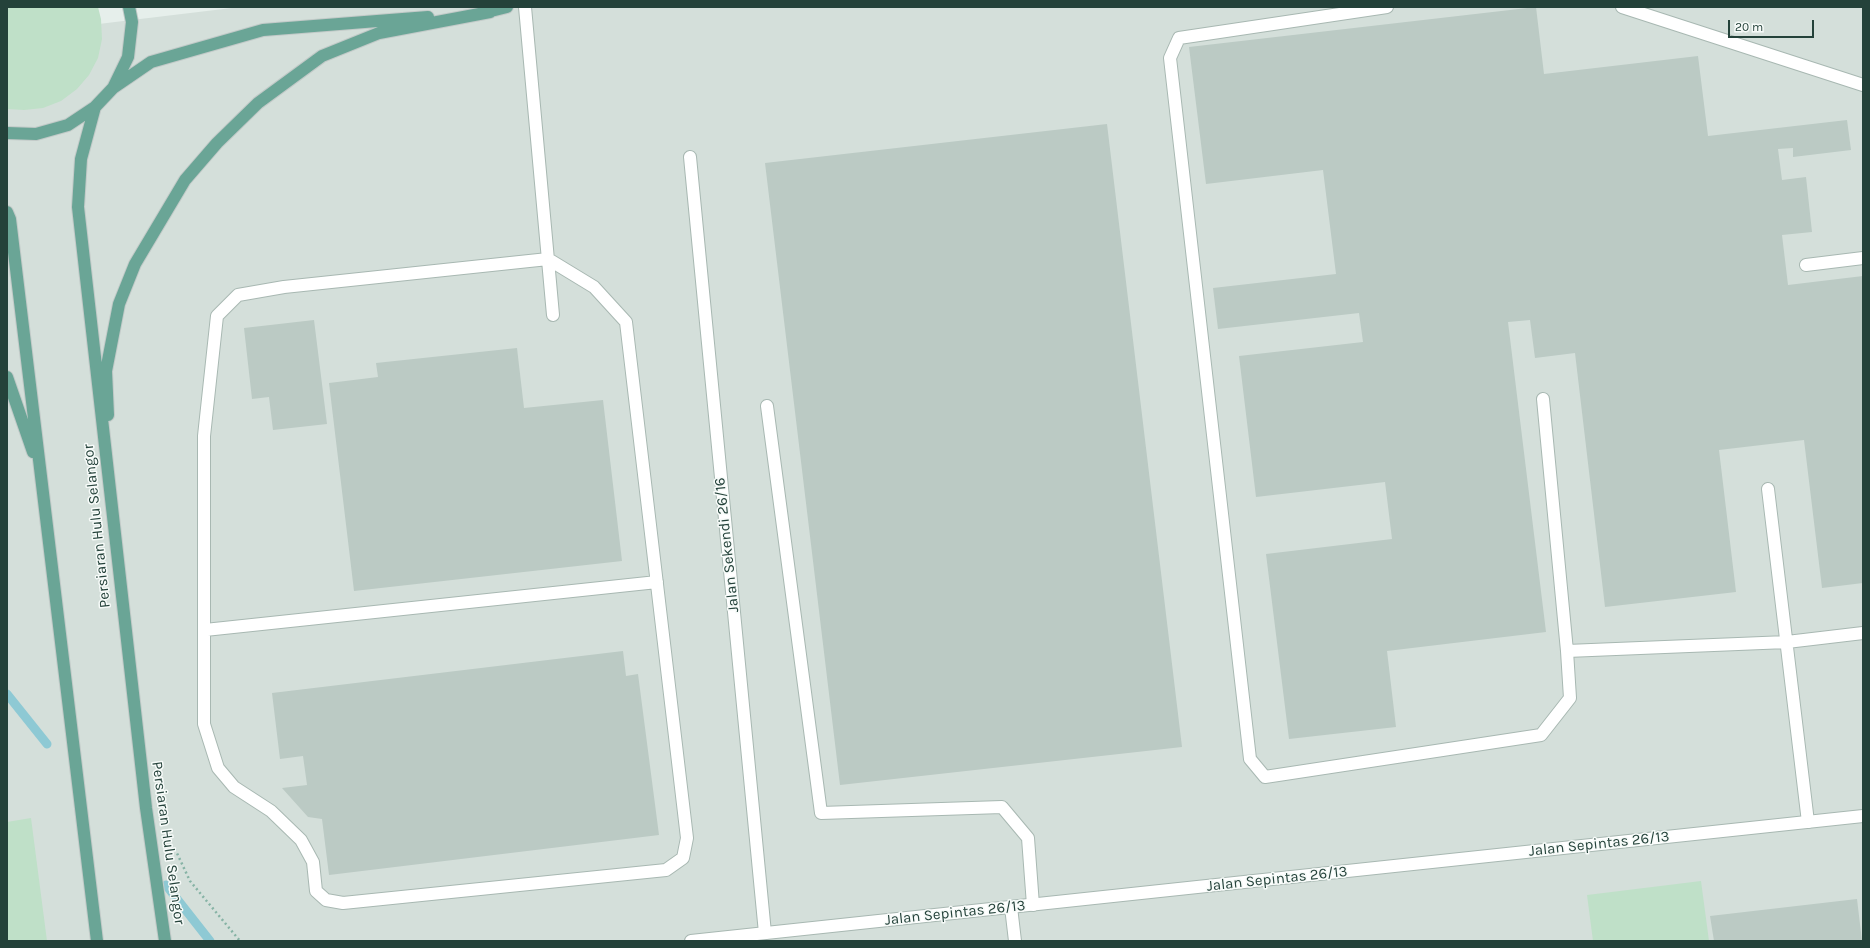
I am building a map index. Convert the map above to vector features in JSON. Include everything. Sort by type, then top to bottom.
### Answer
[{"type":"main road","points":[[113,88],[128,57],[132,22],[129,7]]},
{"type":"main road","points":[[118,568],[106,371],[119,304],[135,264],[185,180],[217,143],[258,103],[322,56],[379,33],[490,12],[507,7]]},
{"type":"main road","points":[[7,133],[36,134],[68,125],[96,107],[113,88],[151,62],[262,30],[490,12]]},
{"type":"main road","name":"Persiaran Hulu Selangor","points":[[96,107],[81,160],[78,208],[146,808],[165,941]]},
{"type":"main road","points":[[7,212],[10,219],[98,941]]},
{"type":"main road","points":[[7,377],[31,446],[52,566]]},
{"type":"street","points":[[525,7],[553,315]]},
{"type":"street","points":[[1387,7],[1179,38],[1170,58],[1250,759],[1264,777],[1541,735],[1570,698],[1567,651],[1543,399]]},
{"type":"street","points":[[1622,7],[1863,85]]},
{"type":"street","name":"Jalan Sekendi 26/16","points":[[690,157],[765,937]]},
{"type":"street","points":[[1806,264],[1863,258]]},
{"type":"street","points":[[548,260],[594,287],[626,322],[688,838],[683,858],[666,870],[344,903],[326,900],[316,891],[312,862],[301,840],[271,811],[234,787],[218,768],[204,724],[204,436],[217,316],[238,295],[284,287],[548,260]]},
{"type":"street","points":[[767,406],[822,813],[1002,807],[1028,838],[1033,905]]},
{"type":"street","points":[[1768,490],[1808,822]]},
{"type":"street","points":[[205,630],[657,582]]},
{"type":"street","points":[[1567,651],[1787,642],[1863,633]]},
{"type":"street","name":"Jalan Sepintas 26/13","points":[[691,941],[765,937],[1011,907],[1863,816]]},
{"type":"street","points":[[1011,907],[1015,941]]},
{"type":"path","points":[[174,847],[190,880],[240,941]]},
{"type":"shaded area","points":[[240,7],[1863,7],[1863,941],[7,941],[7,35]]},
{"type":"green space","points":[[7,7],[98,7],[101,19],[102,39],[98,58],[89,75],[77,89],[61,101],[43,108],[24,110],[7,109]]},
{"type":"green space","points":[[31,818],[47,941],[7,941],[7,822]]},
{"type":"green space","points":[[1701,881],[1709,941],[1593,941],[1587,895]]},
{"type":"building","points":[[1536,7],[1544,74],[1698,56],[1708,136],[1847,120],[1851,150],[1793,157],[1793,148],[1778,149],[1782,180],[1806,177],[1812,232],[1782,235],[1788,285],[1863,276],[1863,583],[1822,588],[1804,440],[1719,450],[1736,592],[1605,607],[1575,353],[1535,358],[1530,320],[1508,322],[1546,632],[1387,651],[1396,727],[1289,739],[1266,554],[1392,539],[1385,482],[1256,497],[1239,356],[1363,342],[1359,313],[1218,329],[1213,288],[1336,274],[1323,170],[1206,184],[1189,47]]},
{"type":"building","points":[[1107,124],[1182,747],[840,785],[765,163]]},
{"type":"building","points":[[314,320],[327,424],[273,430],[269,397],[252,399],[244,328]]},
{"type":"building","points":[[517,348],[524,408],[603,400],[622,561],[354,591],[329,383],[378,377],[376,363]]},
{"type":"building","points":[[623,651],[626,676],[638,674],[659,835],[329,875],[322,819],[308,817],[282,788],[307,785],[303,756],[280,759],[272,693]]},
{"type":"building","points":[[1857,899],[1862,941],[1714,941],[1710,916]]},
{"type":"waterway","points":[[7,694],[47,744]]},
{"type":"waterway","points":[[166,885],[210,941]]}]
